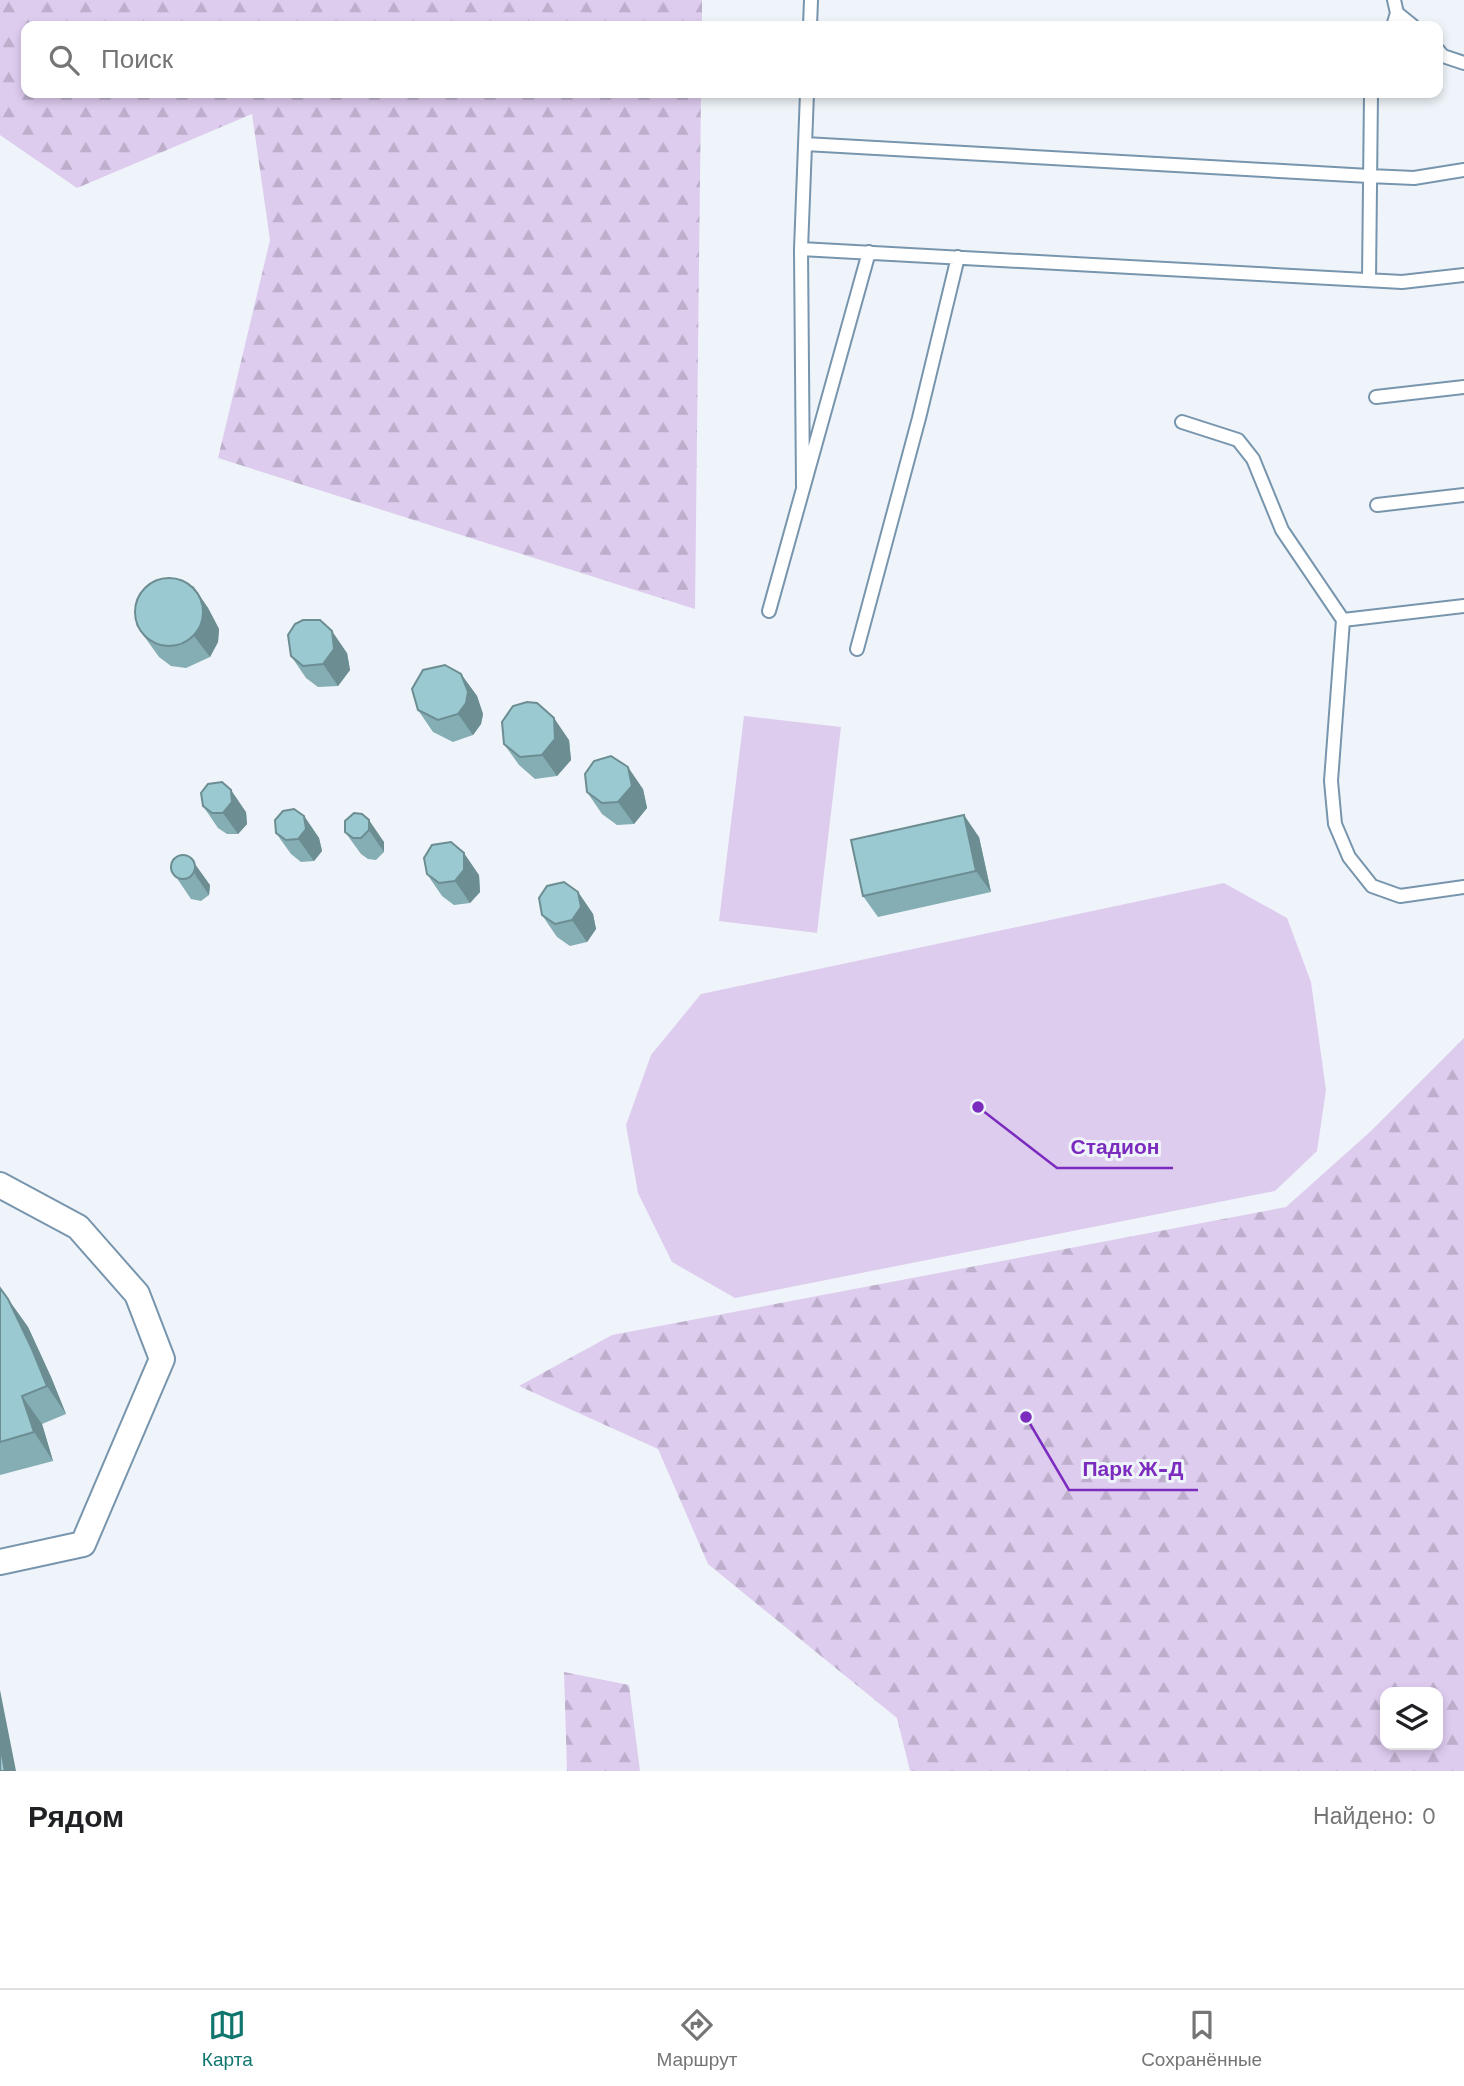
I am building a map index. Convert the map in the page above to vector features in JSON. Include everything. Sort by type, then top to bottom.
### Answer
[{"type":"street","points":[[0,1185],[78,1227],[137,1293],[162,1359],[83,1545],[0,1562]]},
{"type":"lane","points":[[810,21],[811,0]]},
{"type":"lane","points":[[1395,6],[1408,21]]},
{"type":"lane","points":[[1443,56],[1464,63]]},
{"type":"lane","points":[[803,486],[801,249],[807,98]]},
{"type":"lane","points":[[1369,280],[1371,98]]},
{"type":"lane","points":[[805,144],[1414,178],[1464,170]]},
{"type":"lane","points":[[801,249],[1402,282],[1464,275]]},
{"type":"lane","points":[[769,611],[869,252]]},
{"type":"lane","points":[[857,649],[919,418],[958,257]]},
{"type":"lane","points":[[1376,397],[1464,387]]},
{"type":"lane","points":[[1182,422],[1238,440],[1254,459],[1282,530],[1343,620],[1331,781],[1335,824],[1349,857],[1372,886],[1400,896],[1464,887]]},
{"type":"lane","points":[[1377,505],[1464,495]]},
{"type":"lane","points":[[1343,620],[1464,606]]},
{"type":"green space","points":[[0,0],[702,0],[702,21],[21,21],[21,98],[701,98],[695,609],[218,458],[270,240],[252,114],[77,188],[0,135]]},
{"type":"green space","points":[[744,716],[841,727],[817,933],[719,921]]},
{"type":"green space","points":[[1224,883],[1287,918],[1311,982],[1326,1090],[1317,1151],[1275,1191],[735,1298],[672,1262],[638,1193],[626,1125],[651,1055],[701,994]]},
{"type":"green space","points":[[1464,1038],[1464,1771],[910,1771],[897,1718],[708,1564],[658,1449],[519,1386],[612,1335],[1286,1207],[1371,1131]]},
{"type":"green space","points":[[564,1672],[629,1685],[640,1771],[567,1771]]},
{"type":"building","points":[[176,578],[197,593],[203,605],[201,625],[193,636],[176,646],[162,646],[145,636],[137,625],[135,605],[145,588],[156,580]]},
{"type":"building","points":[[303,620],[320,620],[332,631],[334,649],[323,664],[303,666],[291,656],[288,635],[295,624]]},
{"type":"building","points":[[445,665],[461,674],[468,692],[466,703],[458,714],[438,720],[418,710],[412,689],[423,670]]},
{"type":"building","points":[[527,702],[537,703],[554,718],[555,739],[542,755],[520,757],[504,744],[502,722],[513,706]]},
{"type":"building","points":[[611,756],[628,767],[632,786],[618,802],[602,803],[587,792],[585,774],[594,761]]},
{"type":"building","points":[[222,782],[231,790],[232,802],[223,813],[212,813],[203,806],[201,793],[208,784]]},
{"type":"building","points":[[294,809],[304,816],[306,829],[298,839],[286,840],[276,833],[275,820],[283,811]]},
{"type":"building","points":[[354,813],[362,814],[369,820],[369,830],[361,838],[353,838],[345,832],[345,821]]},
{"type":"building","points":[[964,815],[976,871],[863,896],[851,840]]},
{"type":"building","points":[[451,842],[464,853],[464,870],[455,881],[439,883],[427,874],[424,858],[432,845]]},
{"type":"building","points":[[183,855],[192,858],[195,867],[192,876],[183,879],[174,876],[171,867],[174,858]]},
{"type":"building","points":[[564,882],[578,892],[581,907],[572,920],[555,924],[542,915],[539,898],[547,886]]},
{"type":"building","points":[[0,1288],[32,1349],[47,1386],[22,1396],[34,1432],[0,1442]]},
{"type":"building","points":[[0,1745],[5,1771],[0,1771]]},
{"type":"place","name":"Стадион","points":[[978,1107]]},
{"type":"place","name":"Парк Ж-Д","points":[[1026,1417]]}]
